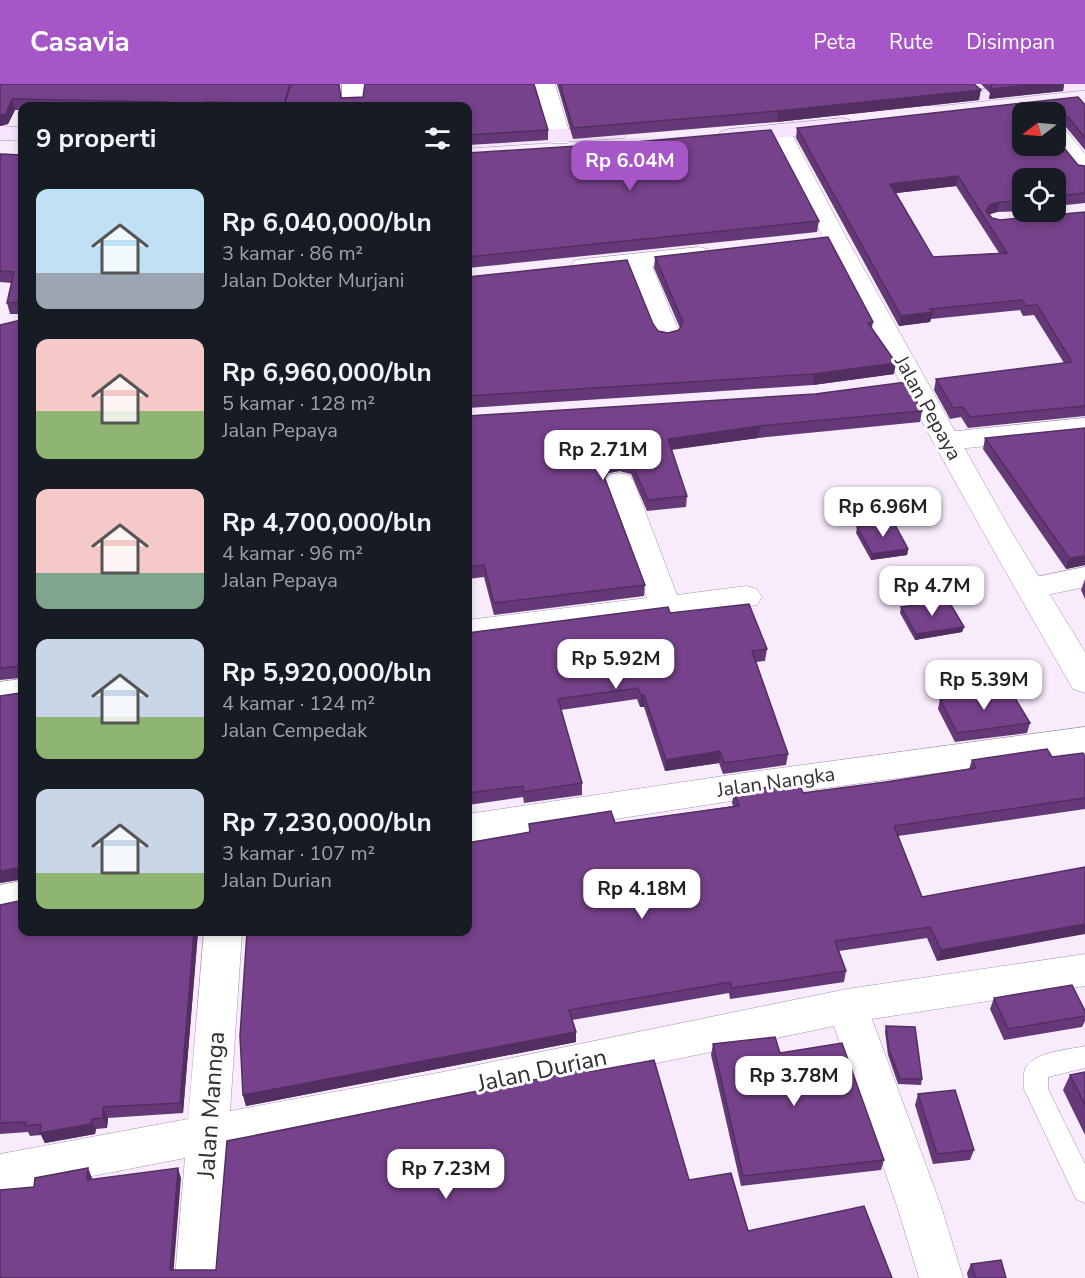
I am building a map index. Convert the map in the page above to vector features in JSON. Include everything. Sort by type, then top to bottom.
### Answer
[{"type":"main road","points":[[1012,108],[920,109],[976,90],[1085,84]]},
{"type":"main road","points":[[1062,102],[1085,97]]},
{"type":"main road","points":[[856,116],[779,131],[712,130],[856,116]]},
{"type":"main road","points":[[0,133],[18,134]]},
{"type":"main road","points":[[472,141],[637,137],[472,154]]},
{"type":"main road","points":[[0,148],[18,148]]},
{"type":"street","points":[[352,102],[353,84]]},
{"type":"street","points":[[544,84],[560,138]]},
{"type":"street","name":"Jalan Pepaya","points":[[779,131],[823,241],[903,384],[947,441],[997,532],[1032,587],[1085,681]]},
{"type":"street","points":[[1066,144],[1085,168]]},
{"type":"street","points":[[559,268],[718,252]]},
{"type":"street","points":[[637,261],[667,334]]},
{"type":"street","points":[[947,441],[1085,427]]},
{"type":"street","points":[[619,482],[666,607]]},
{"type":"street","points":[[1032,587],[1085,577]]},
{"type":"street","points":[[472,631],[746,597]]},
{"type":"street","points":[[0,694],[18,692]]},
{"type":"street","name":"Jalan Nangka","points":[[472,827],[744,786],[1085,741]]},
{"type":"street","points":[[0,900],[18,897]]},
{"type":"street","name":"Jalan Mannga","points":[[197,1278],[224,936]]},
{"type":"street","name":"Jalan Durian","points":[[0,1174],[443,1090],[847,1006],[1085,970]]},
{"type":"street","points":[[847,1006],[919,1206],[941,1278]]},
{"type":"lane","points":[[1085,1057],[1047,1065],[1036,1072],[1036,1089],[1085,1191]]},
{"type":"building","points":[[0,84],[290,84],[285,102],[12,99],[6,114],[0,115]]},
{"type":"building","points":[[291,84],[339,84],[341,98],[363,97],[365,84],[534,84],[548,130],[472,135],[472,102],[285,102]]},
{"type":"building","points":[[560,84],[974,84],[981,90],[778,111],[573,128]]},
{"type":"building","points":[[992,84],[1037,84],[991,89]]},
{"type":"building","points":[[1078,97],[1085,105],[1085,138],[1066,117],[1066,102],[1033,102]]},
{"type":"building","points":[[1012,104],[1012,156],[1066,156],[1066,150],[1078,165],[1085,166],[1085,193],[1066,195],[1066,168],[1012,168],[1012,201],[990,205],[986,211],[992,218],[1012,219],[1012,222],[1066,222],[1066,214],[1085,212],[1085,406],[970,417],[963,407],[953,408],[936,379],[1072,362],[1037,305],[1026,306],[1022,300],[930,309],[933,312],[901,316],[797,128]],"holes":[[[958,176],[1007,253],[933,257],[890,184]]]},
{"type":"building","points":[[771,130],[819,221],[472,257],[472,153],[624,143]]},
{"type":"building","points":[[0,154],[18,155],[18,302],[7,303],[14,272],[0,271]]},
{"type":"building","points":[[828,237],[873,322],[868,323],[896,363],[814,374],[472,396],[472,277],[627,260],[653,324],[658,331],[668,333],[679,330],[683,322],[655,257]]},
{"type":"building","points":[[18,321],[18,666],[0,668],[0,325]]},
{"type":"building","points":[[906,382],[922,411],[760,426],[668,439],[687,496],[648,500],[631,462],[620,459],[609,461],[602,471],[645,585],[494,603],[484,565],[472,566],[472,416],[815,394]]},
{"type":"building","points":[[1085,428],[1085,556],[1069,558],[985,438]]},
{"type":"building","points":[[893,521],[908,549],[872,554],[857,527]]},
{"type":"building","points":[[948,600],[964,627],[916,634],[901,607]]},
{"type":"building","points":[[749,604],[767,649],[752,651],[788,754],[724,763],[720,751],[666,760],[644,695],[641,696],[638,688],[558,699],[582,783],[524,792],[523,786],[472,792],[472,632],[668,607],[670,613]]},
{"type":"building","points":[[1009,688],[1030,723],[957,733],[940,699]]},
{"type":"building","points":[[18,693],[18,868],[0,871],[0,696]]},
{"type":"building","points":[[1047,749],[1052,757],[1083,753],[1085,757],[1085,798],[894,826],[922,897],[1085,867],[1085,924],[941,950],[930,927],[835,941],[846,971],[732,988],[730,982],[569,1010],[576,1032],[243,1095],[240,1036],[247,936],[472,936],[472,842],[530,832],[529,824],[611,811],[615,823],[739,806],[734,792],[799,783],[803,793],[976,768],[972,760]]},
{"type":"building","points":[[18,901],[18,936],[194,936],[180,1103],[103,1107],[103,1118],[92,1119],[91,1124],[40,1133],[41,1124],[25,1126],[26,1122],[0,1123],[0,905]]},
{"type":"building","points":[[1072,985],[1085,1011],[1085,1016],[1008,1029],[994,998]]},
{"type":"building","points":[[886,1026],[915,1027],[922,1079],[900,1079],[889,1050]]},
{"type":"building","points":[[775,1037],[780,1053],[842,1043],[884,1160],[743,1176],[713,1044]]},
{"type":"building","points":[[654,1060],[689,1180],[731,1173],[748,1231],[864,1206],[892,1278],[0,1278],[0,1190],[34,1187],[35,1178],[88,1168],[87,1180],[178,1168],[170,1270],[216,1270],[227,1141],[588,1069],[589,1072]]},
{"type":"building","points":[[1085,1072],[1085,1105],[1070,1075]]},
{"type":"building","points":[[955,1090],[974,1150],[937,1154],[918,1094]]},
{"type":"building","points":[[1001,1260],[1006,1278],[976,1278],[971,1264]]}]
